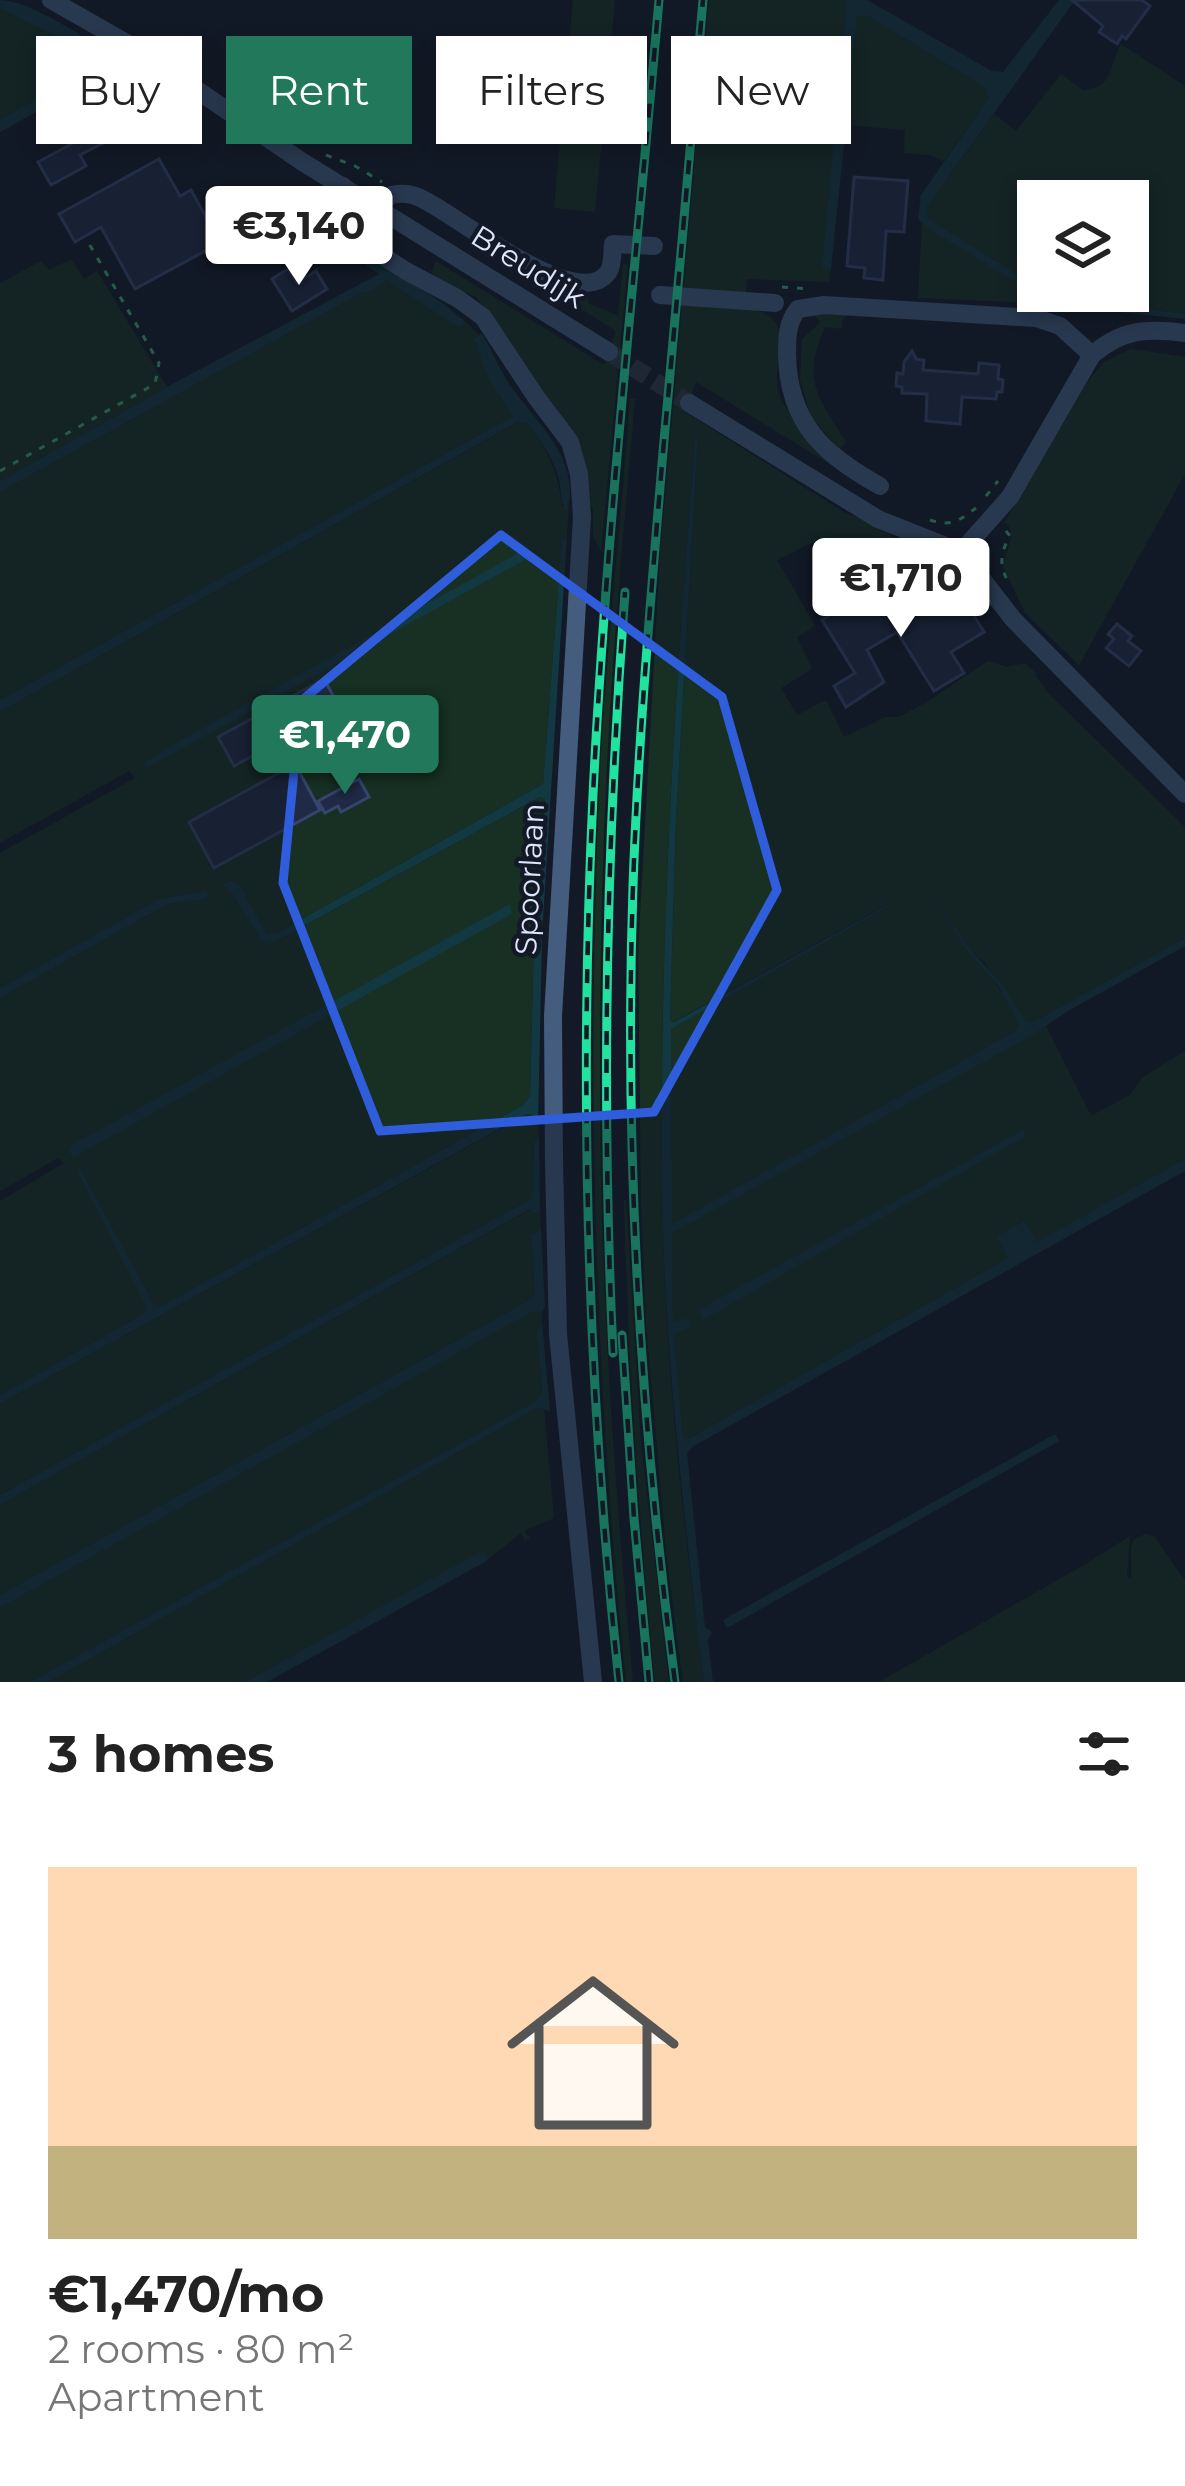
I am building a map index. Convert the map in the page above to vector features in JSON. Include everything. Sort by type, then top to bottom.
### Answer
[{"type":"street","name":"Breudijk","points":[[51,0],[137,49],[376,208],[609,352]]},
{"type":"street","name":"Spoorlaan","points":[[343,186],[337,212],[342,227],[483,317],[570,442],[579,474],[582,518],[553,1016],[554,1162],[558,1334],[593,1682]]},
{"type":"street","points":[[376,208],[391,195],[413,195],[526,262],[575,282],[606,275],[613,244],[655,246]]},
{"type":"street","points":[[660,295],[776,295],[794,313]]},
{"type":"street","points":[[880,486],[829,454],[801,418],[789,380],[788,334],[794,313],[824,305],[1036,318],[1060,326],[1093,355]]},
{"type":"street","points":[[961,551],[1010,497],[1093,355],[1130,332],[1185,333]]},
{"type":"street","points":[[688,403],[878,519],[961,551],[1012,619],[1185,794]]},
{"type":"path","points":[[0,471],[155,384],[159,363],[88,242]]},
{"type":"highlighted area","points":[[501,535],[722,697],[777,890],[654,1112],[380,1131],[283,883],[301,701]]},
{"type":"shaded area","points":[[0,0],[26,6],[83,36],[55,36],[0,8]]},
{"type":"shaded area","points":[[573,0],[615,0],[612,36],[570,36]]},
{"type":"shaded area","points":[[709,0],[859,0],[858,15],[868,16],[986,88],[988,99],[944,161],[904,153],[905,130],[851,125],[851,36],[706,36]]},
{"type":"shaded area","points":[[847,0],[867,0],[992,71],[1003,72],[1059,0],[1075,0],[927,207],[929,219],[1017,274],[1017,283],[918,219],[921,195],[988,99],[986,88],[868,16],[857,16],[851,74],[851,36],[844,36]]},
{"type":"shaded area","points":[[0,8],[56,36],[36,36],[36,100],[0,120]]},
{"type":"shaded area","points":[[1121,44],[1185,86],[1185,314],[1149,309],[1149,180],[1017,180],[1017,274],[929,219],[927,207],[994,114],[1016,131],[1061,74],[1083,90],[1101,85]]},
{"type":"shaded area","points":[[36,100],[36,112],[0,132],[0,120]]},
{"type":"shaded area","points":[[560,144],[601,144],[595,212],[554,208]]},
{"type":"shaded area","points":[[696,144],[844,144],[829,282],[747,279],[744,308],[764,313],[775,322],[780,346],[778,391],[784,405],[813,440],[872,490],[696,382],[685,412],[845,513],[907,544],[939,552],[867,594],[831,578],[821,538],[777,560],[815,626],[797,637],[812,669],[781,688],[797,715],[826,700],[844,737],[886,717],[899,717],[988,661],[1007,667],[1025,663],[1049,694],[1185,827],[1185,938],[1031,1023],[1025,1022],[936,899],[956,931],[1012,1008],[1021,1025],[1017,1030],[671,1225],[670,1029],[886,908],[670,1021],[676,819],[698,436],[674,736],[662,1131],[668,1343],[704,1682],[683,1682],[667,1560],[646,1324],[641,1200],[638,950],[660,554]]},
{"type":"shaded area","points":[[834,144],[844,144],[831,269],[822,268]]},
{"type":"shaded area","points":[[922,223],[1017,283],[1017,302],[918,298]]},
{"type":"shaded area","points":[[345,246],[426,292],[466,323],[458,327],[387,280],[0,492],[0,481],[379,274]]},
{"type":"shaded area","points":[[71,259],[84,279],[97,271],[167,387],[0,481],[0,283],[41,261],[49,270]]},
{"type":"shaded area","points":[[436,261],[604,365],[616,331],[538,282],[588,290],[588,303],[618,316],[623,264],[628,265],[601,551],[593,536],[593,507],[586,507],[577,448],[476,297],[430,277]]},
{"type":"shaded area","points":[[387,280],[465,323],[461,317],[479,335],[475,337],[499,396],[513,416],[0,700],[0,492]]},
{"type":"shaded area","points":[[1149,309],[1185,314],[1185,319],[1120,312]]},
{"type":"shaded area","points":[[848,313],[842,329],[825,327],[814,361],[816,388],[846,442],[840,449],[811,417],[800,380],[802,339],[821,322],[813,314]]},
{"type":"shaded area","points":[[482,334],[510,385],[563,459],[570,493],[567,512],[549,454],[527,423],[518,422],[0,712],[0,700],[513,416],[483,364],[474,338]]},
{"type":"shaded area","points":[[1131,349],[1185,357],[1185,474],[1079,665],[1025,613],[1003,566],[1011,537],[1005,522],[1088,381],[1104,362]]},
{"type":"shaded area","points":[[630,399],[635,399],[606,779],[600,1023],[605,1301],[633,1682],[626,1682],[601,1358],[594,1034],[600,765]]},
{"type":"shaded area","points":[[519,422],[527,423],[541,443],[555,472],[562,506],[569,506],[567,536],[562,540],[543,784],[275,934],[268,936],[233,893],[262,942],[269,945],[540,797],[545,799],[537,919],[538,923],[543,920],[542,940],[534,940],[530,1096],[523,1105],[161,1306],[146,1307],[145,1313],[0,1395],[0,1201],[64,1163],[58,1158],[0,1191],[0,998],[168,904],[203,899],[204,891],[159,899],[0,988],[0,853],[135,778],[129,771],[0,843],[0,712]]},
{"type":"shaded area","points":[[698,435],[676,819],[670,1021],[887,905],[671,1029],[672,1224],[1017,1030],[1020,1025],[998,985],[966,949],[929,889],[970,949],[1031,1023],[1185,938],[1185,946],[1031,1036],[672,1233],[673,1322],[688,1318],[691,1326],[674,1334],[683,1438],[688,1439],[1008,1258],[996,1236],[1024,1221],[1037,1242],[1185,1159],[1185,1171],[692,1447],[687,1453],[705,1627],[712,1632],[708,1640],[713,1682],[704,1682],[698,1637],[676,1434],[663,1230],[669,835]]},
{"type":"shaded area","points":[[567,536],[543,920],[537,923],[545,799],[540,797],[269,945],[262,942],[223,885],[239,884],[267,935],[275,934],[543,784],[562,539]]},
{"type":"shaded area","points":[[526,549],[532,556],[147,768],[144,763],[183,739]]},
{"type":"shaded area","points":[[204,891],[209,895],[204,899],[168,904],[0,998],[0,988],[159,899]]},
{"type":"shaded area","points":[[510,904],[512,914],[74,1157],[69,1153],[72,1145]]},
{"type":"shaded area","points":[[534,940],[542,940],[538,1124],[527,1114],[0,1404],[0,1395],[145,1313],[76,1168],[154,1304],[161,1306],[523,1105],[530,1096]]},
{"type":"shaded area","points":[[1046,1026],[1091,1116],[1130,1095],[1143,1077],[1185,1051],[1185,1159],[1036,1243],[1023,1221],[997,1236],[1008,1258],[683,1439],[671,1233]]},
{"type":"shaded area","points":[[528,1114],[538,1124],[539,1137],[534,1142],[532,1198],[0,1495],[0,1404]]},
{"type":"shaded area","points":[[1023,1130],[1026,1136],[703,1320],[698,1310]]},
{"type":"shaded area","points":[[539,1137],[537,1215],[530,1209],[0,1505],[0,1495],[532,1198],[534,1142]]},
{"type":"shaded area","points":[[624,1200],[641,1444],[669,1682],[655,1682],[649,1622],[631,1382]]},
{"type":"shaded area","points":[[531,1209],[537,1215],[540,1212],[541,1229],[531,1235],[535,1294],[531,1299],[0,1595],[0,1505]]},
{"type":"shaded area","points":[[541,1229],[542,1312],[533,1311],[0,1608],[0,1595],[531,1299],[535,1294],[531,1235]]},
{"type":"shaded area","points":[[533,1310],[542,1312],[537,1332],[542,1395],[536,1401],[30,1682],[0,1682],[0,1608]]},
{"type":"shaded area","points":[[542,1323],[550,1411],[537,1408],[49,1682],[30,1682],[536,1401],[542,1394],[537,1332]]},
{"type":"shaded area","points":[[537,1408],[544,1409],[554,1518],[524,1531],[530,1538],[525,1541],[521,1533],[488,1559],[480,1553],[245,1682],[49,1682]]},
{"type":"shaded area","points":[[1055,1434],[1059,1441],[727,1628],[723,1620]]},
{"type":"shaded area","points":[[1145,1534],[1154,1536],[1185,1581],[1185,1682],[879,1682],[1130,1536],[1127,1576],[1131,1580],[1131,1546]]},
{"type":"shaded area","points":[[480,1552],[486,1554],[485,1562],[267,1682],[245,1682]]},
{"type":"building","points":[[1072,0],[1142,0],[1150,6],[1117,44],[1099,32],[1103,26]]},
{"type":"building","points":[[71,144],[101,144],[80,155],[86,166],[51,185],[38,162]]},
{"type":"building","points":[[159,159],[180,196],[191,190],[216,235],[244,220],[257,243],[227,259],[218,244],[135,289],[101,227],[75,242],[59,214]]},
{"type":"building","points":[[854,177],[908,181],[904,232],[886,231],[883,280],[864,278],[865,268],[847,266]]},
{"type":"building","points":[[288,269],[297,283],[316,271],[327,289],[292,311],[272,279]]},
{"type":"building","points":[[912,351],[916,359],[924,360],[923,370],[978,374],[979,363],[999,365],[1002,392],[997,392],[996,399],[962,397],[960,424],[926,421],[927,394],[902,393],[902,387],[896,386],[897,373],[903,374]]},
{"type":"building","points":[[933,585],[952,615],[968,606],[984,632],[951,652],[964,673],[934,691],[897,632],[867,650],[884,682],[846,707],[834,686],[855,673],[822,620],[858,598],[867,614],[887,602],[892,611]]},
{"type":"building","points":[[1117,624],[1141,651],[1129,666],[1106,648],[1114,639],[1108,634]]},
{"type":"building","points":[[324,679],[340,708],[234,766],[218,737]]},
{"type":"building","points":[[295,764],[320,810],[214,868],[189,822]]},
{"type":"building","points":[[359,779],[369,797],[341,812],[338,806],[325,813],[318,801]]},
{"type":"tunnel","points":[[609,352],[689,403]]},
{"type":"railway","points":[[619,1682],[593,1350],[587,1128],[589,906],[606,596],[659,0]]},
{"type":"railway","points":[[675,1682],[644,1384],[633,1185],[631,986],[645,669],[703,0]]},
{"type":"railway","points":[[613,1353],[607,972],[625,592]]},
{"type":"railway","points":[[622,1335],[649,1682]]}]
